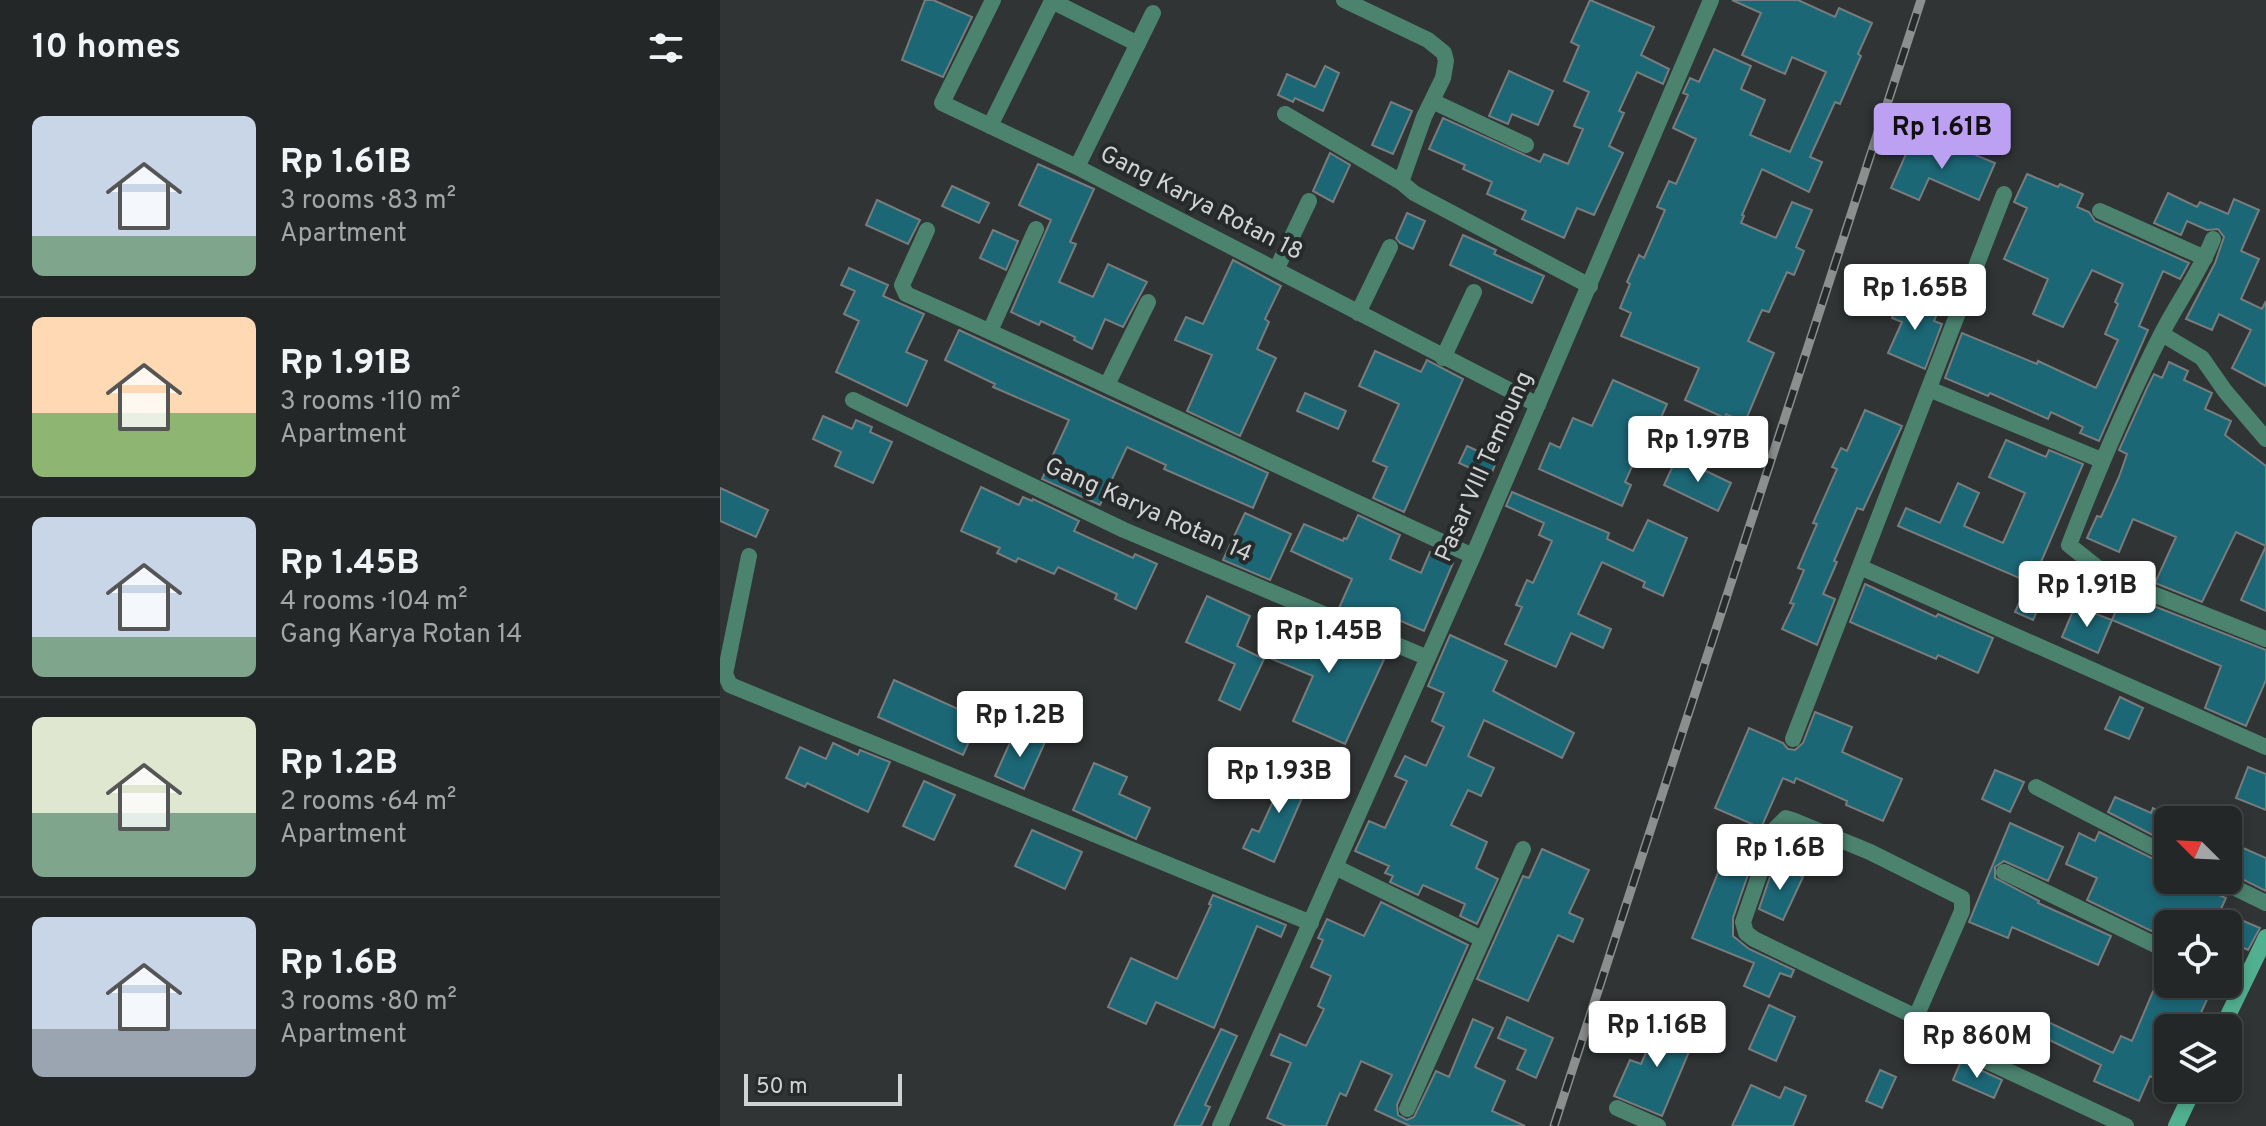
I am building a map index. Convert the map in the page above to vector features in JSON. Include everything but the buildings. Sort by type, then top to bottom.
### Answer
[{"type":"street","name":"Gang Karya Rotan 18","points":[[993,0],[942,103],[1077,167],[1538,405]]},
{"type":"street","points":[[1344,0],[1428,40],[1444,53],[1443,78],[1401,182]]},
{"type":"street","name":"Pasar VIII Tembung","points":[[1220,1126],[1473,556],[1711,0]]},
{"type":"street","points":[[990,126],[1052,1],[1138,44]]},
{"type":"street","points":[[1077,167],[1153,13]]},
{"type":"street","points":[[1432,101],[1526,145]]},
{"type":"street","points":[[1285,114],[1425,199],[1590,286]]},
{"type":"street","points":[[1793,739],[2004,194]]},
{"type":"street","points":[[1276,270],[1309,201]]},
{"type":"street","points":[[2100,211],[2205,258]]},
{"type":"street","points":[[990,331],[1036,229]]},
{"type":"street","points":[[927,230],[902,285],[903,292],[1473,556]]},
{"type":"street","points":[[2213,239],[2162,334],[2101,460],[2069,545],[2108,576],[2266,639]]},
{"type":"street","points":[[1358,313],[1390,247]]},
{"type":"street","points":[[1443,358],[1474,292]]},
{"type":"street","points":[[1107,385],[1148,302]]},
{"type":"street","points":[[2162,334],[2202,358],[2225,391],[2266,439]]},
{"type":"street","points":[[1929,389],[2101,460]]},
{"type":"street","name":"Gang Karya Rotan 14","points":[[853,400],[1124,530],[1428,658]]},
{"type":"street","points":[[749,556],[726,668],[726,679],[730,685],[1311,923]]},
{"type":"street","points":[[1860,567],[2266,747]]},
{"type":"street","points":[[2036,787],[2154,848]]},
{"type":"street","points":[[1916,1017],[1962,911],[1962,898],[1870,852],[1792,820],[1786,818],[1780,821],[1743,922],[1746,933],[1916,1017],[1935,1037],[2126,1126]]},
{"type":"street","points":[[1407,1109],[1523,849]]},
{"type":"street","points":[[1335,867],[1482,939]]},
{"type":"street","points":[[2004,872],[2154,944]]},
{"type":"street","points":[[2242,891],[2266,903]]},
{"type":"street","points":[[2242,973],[2265,941]]},
{"type":"street","points":[[2176,1126],[2187,1102]]},
{"type":"street","points":[[1617,1108],[1658,1126]]},
{"type":"railway","points":[[1554,1126],[1921,0]]}]
